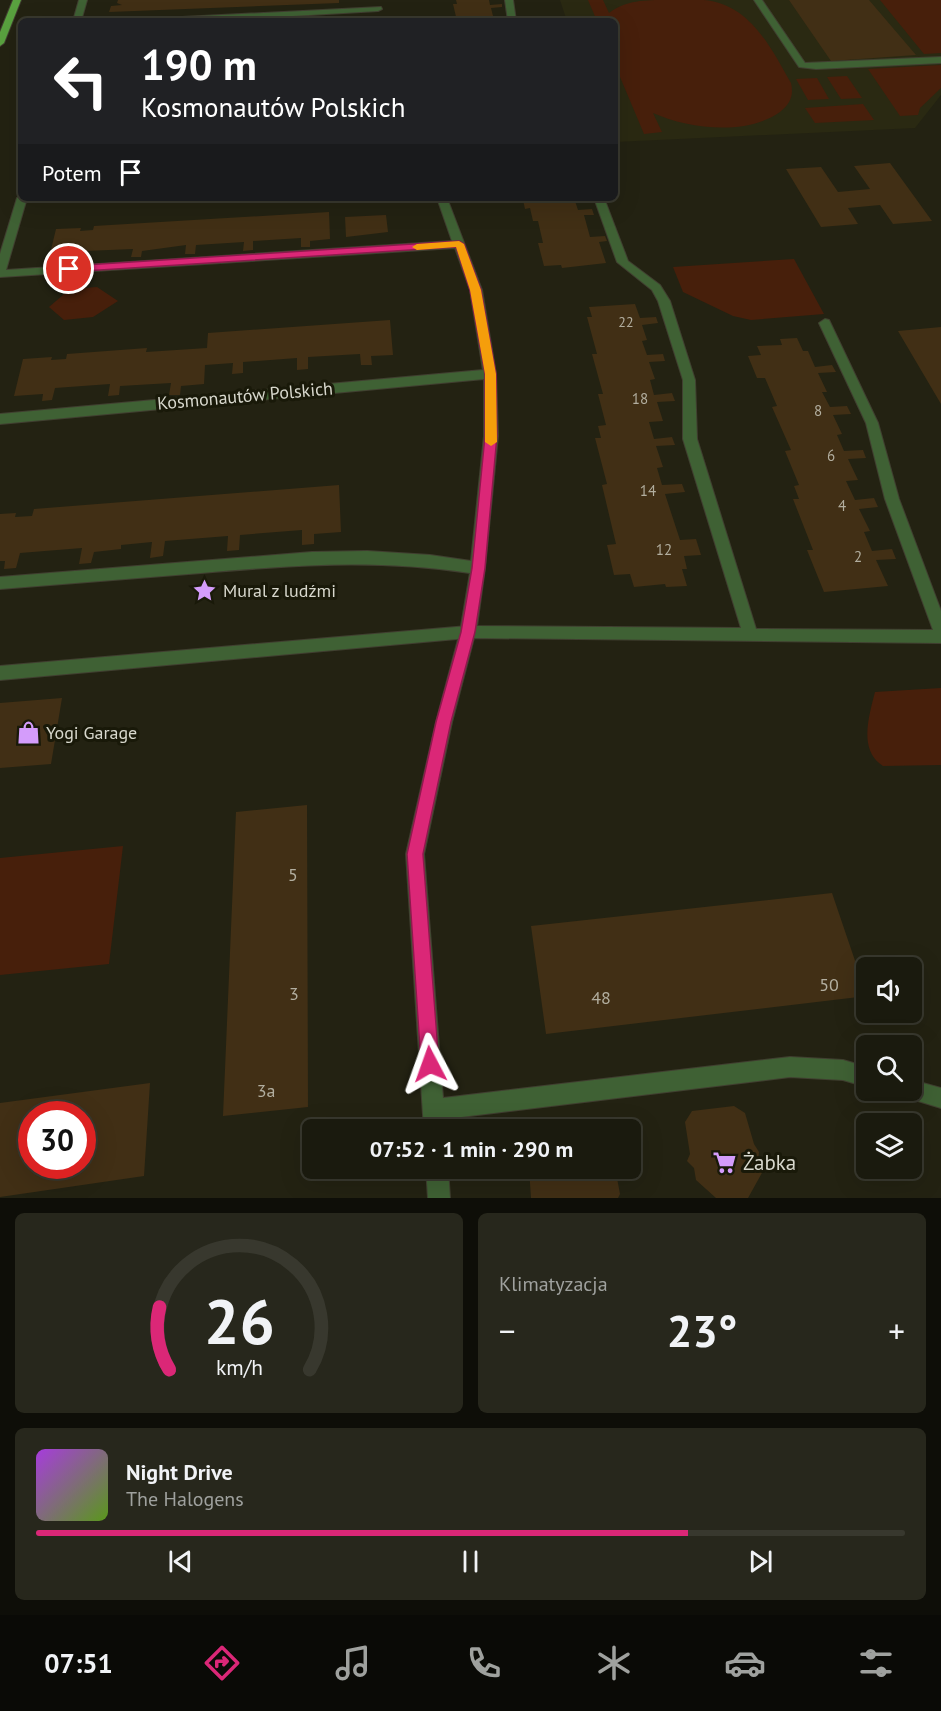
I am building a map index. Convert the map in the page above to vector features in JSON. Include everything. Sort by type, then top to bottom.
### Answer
[{"type":"main road","points":[[0,43],[17,0]]},
{"type":"street","points":[[77,18],[83,0]]},
{"type":"street","points":[[509,0],[512,18]]},
{"type":"street","points":[[758,0],[802,64],[823,66],[941,60]]},
{"type":"street","points":[[202,18],[378,5]]},
{"type":"street","points":[[21,201],[0,273],[459,244]]},
{"type":"street","points":[[434,1119],[415,854],[444,722],[468,632],[478,568],[491,436],[490,374],[476,290],[443,201]]},
{"type":"street","points":[[600,201],[623,262],[629,269],[659,289],[664,301],[688,380],[691,396],[688,425],[690,439],[751,636]]},
{"type":"street","points":[[0,673],[468,632],[751,636],[941,634],[892,499],[872,423],[825,323]]},
{"type":"street","name":"Kosmonautów Polskich","points":[[0,419],[490,374]]},
{"type":"street","points":[[0,583],[312,558],[398,559],[478,568]]},
{"type":"street","points":[[441,1119],[790,1067],[843,1070],[856,1074]]},
{"type":"street","points":[[922,1093],[941,1098]]},
{"type":"street","points":[[438,1179],[439,1198]]},
{"type":"shaded area","points":[[560,0],[941,0],[941,95],[915,128],[618,142],[618,18],[566,18]]},
{"type":"shaded area","points":[[588,0],[603,0],[609,13],[622,5],[651,0],[704,0],[720,3],[746,19],[767,42],[791,83],[790,99],[780,112],[766,120],[734,127],[700,126],[667,119],[653,113],[662,132],[644,134],[618,72],[618,18],[596,18]]},
{"type":"shaded area","points":[[880,0],[941,0],[941,53],[924,54]]},
{"type":"shaded area","points":[[941,65],[941,88],[920,108],[918,115],[900,116],[868,69]]},
{"type":"shaded area","points":[[847,76],[862,98],[841,99],[827,77]]},
{"type":"shaded area","points":[[817,78],[829,99],[808,100],[796,79]]},
{"type":"shaded area","points":[[863,104],[874,120],[815,123],[805,108]]},
{"type":"shaded area","points":[[794,259],[824,314],[751,320],[733,316],[683,292],[673,267]]},
{"type":"shaded area","points":[[97,287],[118,301],[93,317],[64,320],[49,307],[70,289]]},
{"type":"shaded area","points":[[941,688],[941,765],[883,766],[870,751],[868,742],[868,722],[875,692]]},
{"type":"shaded area","points":[[123,846],[109,964],[0,975],[0,858]]},
{"type":"building","points":[[118,0],[339,0],[339,3],[109,12],[111,6],[122,5],[117,3]]},
{"type":"building","points":[[456,0],[489,0],[490,5],[502,4],[502,7],[491,8],[493,16],[489,16],[490,18],[456,18],[453,4],[457,4]]},
{"type":"building","points":[[789,0],[869,0],[916,55],[831,61]]},
{"type":"building","points":[[890,163],[932,221],[893,224],[880,205],[848,208],[858,224],[821,227],[786,169],[821,167],[838,192],[870,189],[854,166]]},
{"type":"building","points":[[523,201],[575,201],[578,210],[592,209],[594,215],[584,215],[590,237],[605,236],[607,241],[599,242],[606,263],[562,268],[561,265],[544,266],[538,243],[543,243],[538,221],[533,221],[530,208],[525,209]]},
{"type":"building","points":[[329,212],[330,239],[310,241],[310,247],[301,247],[301,238],[253,241],[253,250],[243,251],[244,242],[196,245],[195,254],[185,254],[186,245],[142,251],[141,257],[131,257],[133,249],[85,251],[83,261],[74,261],[74,256],[49,258],[56,229],[81,228],[80,231],[93,230],[94,226]]},
{"type":"building","points":[[386,215],[388,232],[346,237],[345,217]]},
{"type":"building","points":[[635,304],[640,318],[656,317],[658,323],[642,325],[647,340],[642,341],[647,355],[663,354],[665,361],[649,362],[655,379],[650,380],[654,395],[672,393],[675,401],[657,402],[663,421],[649,422],[654,439],[672,437],[675,445],[656,446],[663,467],[657,468],[662,485],[682,484],[685,492],[665,494],[680,540],[696,539],[701,555],[684,556],[687,569],[682,569],[687,586],[666,587],[665,584],[634,587],[630,574],[614,575],[607,545],[616,544],[602,485],[607,484],[595,438],[601,438],[598,426],[606,425],[598,394],[603,394],[592,354],[597,354],[587,317],[592,317],[589,307]]},
{"type":"building","points":[[390,320],[393,355],[371,356],[372,365],[361,365],[360,354],[308,357],[308,369],[297,370],[297,358],[243,362],[243,373],[232,374],[233,363],[205,365],[204,384],[181,386],[180,395],[169,395],[171,383],[120,386],[119,395],[108,396],[110,384],[55,388],[52,400],[42,401],[43,394],[14,396],[23,359],[52,357],[51,360],[66,359],[67,354],[147,348],[146,352],[207,348],[208,333]]},
{"type":"building","points":[[941,327],[941,404],[898,331]]},
{"type":"building","points":[[797,338],[803,351],[808,351],[815,367],[832,365],[836,372],[818,373],[827,392],[822,392],[830,407],[847,406],[851,414],[833,415],[842,434],[837,435],[844,451],[863,450],[866,458],[848,459],[858,480],[846,481],[855,500],[874,498],[878,507],[859,509],[870,531],[864,532],[872,551],[892,549],[896,559],[876,560],[888,586],[824,592],[807,550],[813,550],[793,499],[799,499],[794,486],[799,485],[785,451],[791,450],[772,407],[777,406],[765,378],[757,378],[748,356],[761,355],[757,346],[782,345],[780,339]]},
{"type":"building","points":[[339,485],[341,532],[314,534],[314,544],[302,545],[302,530],[240,535],[239,550],[227,551],[228,536],[165,541],[163,556],[150,558],[152,542],[121,545],[121,549],[94,552],[91,563],[79,564],[82,548],[20,553],[16,568],[4,569],[5,561],[0,561],[0,514],[16,513],[15,517],[32,516],[34,509]]},
{"type":"building","name":"Yogi Garage","points":[[62,698],[51,764],[0,768],[0,703]]},
{"type":"building","points":[[307,805],[308,1107],[223,1116],[236,812]]},
{"type":"building","points":[[832,893],[856,964],[856,997],[546,1034],[531,926]]},
{"type":"building","points":[[150,1083],[144,1176],[0,1197],[0,1103]]},
{"type":"building","points":[[734,1106],[745,1113],[754,1144],[759,1152],[758,1161],[763,1171],[748,1198],[716,1198],[696,1180],[694,1168],[687,1161],[690,1154],[685,1122],[692,1111]]},
{"type":"building","points":[[530,1179],[617,1179],[620,1194],[618,1198],[531,1198]]},
{"type":"slow traffic","points":[[417,247],[459,244],[476,290],[490,374],[491,442]]},
{"type":"place","name":"Mural z ludźmi","points":[[205,591]]},
{"type":"place","name":"Yogi Garage","points":[[28,733]]},
{"type":"place","name":"Żabka","points":[[725,1163]]},
{"type":"route","points":[[69,269],[459,244],[476,290],[490,374],[491,436],[478,568],[468,632],[444,722],[415,854],[430,1064]]}]
